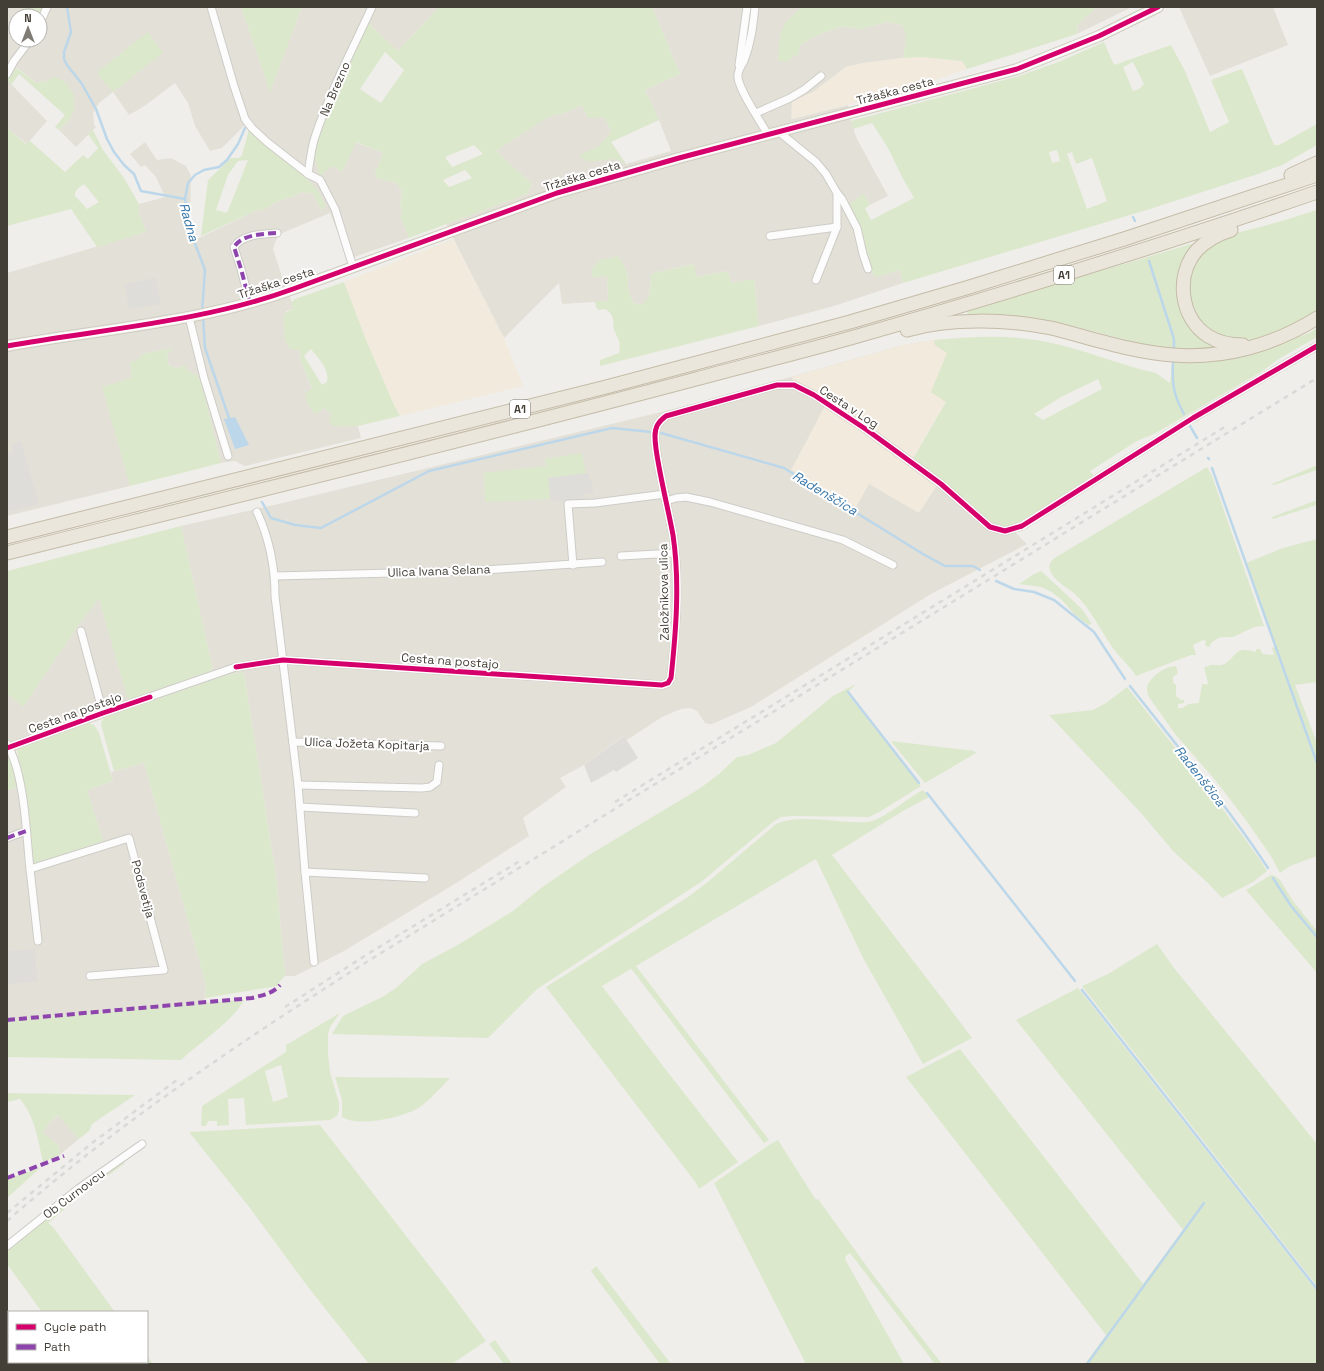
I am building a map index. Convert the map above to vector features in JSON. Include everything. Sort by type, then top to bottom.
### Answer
[{"type":"highway","points":[[1253,197],[1266,184],[1317,163]]},
{"type":"highway","name":"A1","points":[[7,537],[606,387],[850,322],[973,286],[1124,239],[1253,197],[1317,174]]},
{"type":"highway","name":"A1","points":[[7,553],[377,462],[857,336],[1044,281],[1317,192]]},
{"type":"highway","points":[[1263,344],[1232,345],[1223,343],[1207,335],[1200,329],[1189,314],[1185,305],[1183,286],[1184,275],[1189,262],[1196,251],[1203,244],[1218,234],[1252,222],[1268,208]]},
{"type":"highway","points":[[857,336],[871,338],[887,336],[916,327],[931,325],[977,322],[1022,323],[1051,328],[1122,348],[1172,355],[1220,354],[1263,344],[1284,336],[1317,318]]},
{"type":"main road","name":"Tržaška cesta","points":[[7,346],[198,315],[278,295],[557,193],[1017,69],[1099,36],[1158,7]]},
{"type":"street","points":[[211,7],[245,119],[267,142],[308,174],[320,180],[335,209],[353,267]]},
{"type":"street","name":"Na Brezno","points":[[308,174],[315,138],[338,81],[372,7]]},
{"type":"street","points":[[747,7],[738,78],[740,85],[768,135]]},
{"type":"street","points":[[738,69],[743,63],[751,41],[755,7]]},
{"type":"street","points":[[7,74],[14,61],[24,48]]},
{"type":"street","points":[[756,113],[790,98],[805,89],[821,76]]},
{"type":"street","points":[[780,132],[816,162],[826,174],[842,199],[857,228],[868,269]]},
{"type":"street","points":[[816,280],[837,227],[837,193]]},
{"type":"street","points":[[770,236],[837,227]]},
{"type":"street","points":[[250,303],[234,247],[236,243],[255,235],[277,234]]},
{"type":"street","points":[[198,315],[204,378],[228,456]]},
{"type":"street","name":"Cesta v Log","points":[[666,497],[658,462],[655,436],[658,423],[666,416],[777,385],[794,385],[821,400],[910,460],[941,484],[990,527],[1005,531],[1011,530],[1022,526],[1193,418],[1317,346]]},
{"type":"street","points":[[573,565],[568,504],[666,497],[686,497],[710,502],[843,540],[893,565]]},
{"type":"street","name":"Založnikova ulica","points":[[662,685],[668,683],[671,678],[675,639],[676,597],[674,553],[666,497]]},
{"type":"street","points":[[257,512],[263,525],[275,576],[275,596],[283,660]]},
{"type":"street","points":[[621,556],[674,553]]},
{"type":"street","name":"Ulica Ivana Selana","points":[[275,576],[471,571],[602,562]]},
{"type":"street","points":[[81,631],[103,713]]},
{"type":"street","name":"Cesta na postajo","points":[[8,746],[236,667],[283,660],[662,685]]},
{"type":"street","name":"Ulica Jožeta Kopitarja","points":[[283,660],[298,785],[304,872],[314,962]]},
{"type":"street","name":"Ulica Jožeta Kopitarja","points":[[293,742],[441,746]]},
{"type":"street","points":[[8,746],[14,759],[23,805],[38,941]]},
{"type":"street","name":"Ulica Jožeta Kopitarja","points":[[298,785],[430,787],[437,782],[439,765]]},
{"type":"street","points":[[300,807],[415,813]]},
{"type":"street","points":[[7,838],[26,831]]},
{"type":"street","name":"Podsvetija","points":[[30,869],[130,838],[164,970],[90,976]]},
{"type":"street","points":[[304,872],[425,878]]},
{"type":"street","name":"Ob Curnovcu","points":[[7,1246],[78,1189],[142,1144]]},
{"type":"shaded area","points":[[7,7],[241,7],[270,91],[302,7],[439,7],[398,51],[368,23],[329,111],[318,141],[333,166],[342,172],[355,142],[383,153],[374,177],[397,183],[402,192],[400,207],[402,208],[402,213],[400,216],[409,238],[348,259],[330,213],[280,234],[273,249],[292,302],[292,309],[286,311],[299,350],[301,362],[312,389],[306,394],[332,415],[333,426],[358,426],[361,438],[245,466],[235,461],[221,463],[201,381],[197,375],[186,371],[182,366],[177,368],[169,366],[167,356],[172,348],[142,354],[142,357],[136,361],[130,362],[132,378],[130,486],[7,516],[7,273],[146,232],[139,214],[139,204],[165,197],[156,177],[145,165],[141,167],[130,154],[145,142],[157,160],[171,158],[186,166],[191,176],[190,218],[195,240],[255,211],[266,209],[276,202],[295,196],[301,192],[313,194],[321,210],[326,206],[297,170],[255,136],[245,125],[222,148],[210,151],[195,126],[188,103],[175,83],[143,107],[129,115],[113,92],[99,103],[93,113],[94,124],[96,127],[76,147],[59,130],[70,119],[49,81],[36,83],[15,66],[7,79]]},
{"type":"shaded area","points":[[652,7],[802,7],[787,21],[799,46],[815,36],[837,28],[847,27],[862,29],[887,22],[902,25],[906,30],[906,42],[903,58],[863,63],[846,67],[813,92],[792,102],[792,119],[848,105],[856,137],[888,196],[870,205],[864,194],[869,265],[874,276],[880,276],[900,270],[903,283],[834,306],[759,326],[754,279],[731,283],[728,271],[696,277],[693,264],[654,273],[651,275],[649,298],[643,305],[633,303],[628,289],[628,277],[625,267],[600,260],[592,269],[592,277],[607,276],[608,301],[562,304],[559,283],[504,338],[446,224],[527,194],[532,184],[496,151],[547,117],[564,113],[582,105],[588,118],[605,118],[611,131],[609,137],[611,142],[626,164],[671,151],[645,90],[680,74]]},
{"type":"shaded area","points":[[1097,7],[1132,7],[1077,34],[1078,24]]},
{"type":"shaded area","points":[[1179,7],[1273,7],[1288,45],[1210,76]]},
{"type":"shaded area","points":[[921,57],[962,61],[967,69],[909,89],[791,119],[792,102],[813,92],[846,67],[863,63]]},
{"type":"shaded area","points":[[7,80],[47,121],[27,144],[7,128]]},
{"type":"shaded area","points":[[453,239],[504,338],[523,386],[400,416],[366,340],[344,282]]},
{"type":"shaded area","points":[[156,278],[161,304],[129,309],[124,284]]},
{"type":"shaded area","points":[[934,340],[935,345],[948,353],[939,375],[913,460],[997,526],[1009,526],[1027,544],[931,594],[751,707],[712,724],[705,723],[697,711],[690,708],[681,709],[662,717],[627,740],[623,736],[584,765],[560,778],[566,787],[523,818],[529,836],[458,882],[344,951],[295,976],[285,976],[276,876],[244,673],[236,673],[217,678],[213,670],[181,526],[703,402],[903,345]]},
{"type":"shaded area","points":[[934,340],[935,345],[948,353],[931,392],[946,401],[913,459],[940,481],[919,513],[869,484],[856,507],[791,470],[827,402],[805,386],[793,382],[792,377],[903,345]]},
{"type":"shaded area","points":[[21,441],[39,504],[7,512],[7,454],[13,452],[12,444]]},
{"type":"shaded area","points":[[589,473],[594,493],[584,494],[585,500],[551,501],[548,478]]},
{"type":"shaded area","points":[[99,598],[131,709],[17,749],[7,755],[7,693],[23,707],[80,623]]},
{"type":"shaded area","points":[[624,736],[638,758],[616,772],[614,770],[591,783],[584,765]]},
{"type":"shaded area","points":[[144,763],[206,985],[204,1003],[7,1021],[7,791],[17,787],[22,816],[25,865],[45,862],[103,841],[87,790],[113,781],[111,772]]},
{"type":"shaded area","points":[[35,949],[38,982],[7,984],[7,951]]},
{"type":"shaded area","points":[[59,1115],[79,1139],[58,1156],[60,1152],[59,1146],[42,1133],[49,1123]]},
{"type":"green space","points":[[20,7],[42,7],[42,8]]},
{"type":"green space","points":[[241,7],[302,7],[270,92]]},
{"type":"green space","points":[[439,7],[652,7],[680,74],[645,90],[659,120],[611,142],[626,164],[619,160],[612,159],[589,161],[579,155],[598,147],[611,131],[605,118],[588,118],[582,105],[564,113],[548,117],[496,151],[532,184],[527,194],[409,238],[400,216],[402,213],[402,208],[400,207],[402,192],[397,183],[374,177],[383,153],[356,142],[342,172],[333,166],[320,176],[314,155],[329,111],[368,23],[398,51]],"holes":[[[385,52],[404,70],[381,103],[360,89]],[[474,145],[483,154],[452,167],[445,157]],[[465,170],[472,178],[449,187],[443,180]]]},
{"type":"green space","points":[[802,7],[1097,7],[1078,24],[1077,34],[967,69],[962,61],[921,57],[903,58],[906,41],[904,29],[902,25],[887,22],[862,29],[847,27],[837,28],[815,36],[799,46],[799,55],[793,56],[787,62],[778,60],[780,34],[787,21]]},
{"type":"green space","points":[[148,32],[163,53],[113,92],[97,72]]},
{"type":"green space","points":[[1104,42],[1114,65],[1171,45],[1185,71],[1210,132],[1229,122],[1211,80],[1242,69],[1274,145],[1279,145],[1317,124],[1317,145],[1282,165],[1258,174],[1150,209],[903,283],[900,270],[880,276],[874,276],[848,205],[864,194],[870,205],[865,208],[871,220],[914,198],[888,148],[872,123],[853,129],[851,121],[1019,76],[1061,61]],"holes":[[[1133,62],[1144,84],[1139,89],[1133,91],[1123,67]],[[1057,150],[1060,161],[1052,163],[1049,152]],[[1072,152],[1076,164],[1092,158],[1107,201],[1087,209],[1067,154]]]},
{"type":"green space","points":[[14,66],[36,83],[49,81],[53,76],[65,82],[73,93],[74,111],[70,119],[59,130],[55,127],[65,115],[19,74],[11,85],[7,80]]},
{"type":"green space","points":[[7,128],[26,144],[30,141],[65,172],[83,155],[88,159],[98,148],[88,134],[93,130],[103,150],[124,178],[139,204],[139,214],[146,232],[97,247],[71,209],[7,226]],"holes":[[[84,184],[99,202],[87,209],[75,196],[75,192]]]},
{"type":"green space","points":[[249,129],[310,182],[318,191],[326,206],[321,210],[313,194],[301,192],[295,196],[276,202],[266,209],[255,211],[201,236],[208,180],[231,158],[239,158],[242,155]],"holes":[[[248,160],[227,213],[216,210],[228,175],[238,161]]]},
{"type":"green space","points":[[1317,210],[1317,310],[1299,322],[1277,332],[1254,339],[1243,340],[1228,338],[1214,333],[1203,326],[1191,306],[1189,284],[1196,263],[1203,253],[1217,240],[1225,236],[1272,224]]},
{"type":"green space","points":[[1192,244],[1179,295],[1218,346],[1218,350],[1157,347],[1040,319],[1011,316],[971,315],[967,312],[969,310]]},
{"type":"green space","points":[[618,256],[625,267],[628,278],[628,289],[633,303],[642,305],[649,297],[651,275],[654,273],[694,264],[696,277],[728,271],[731,283],[754,279],[759,326],[600,366],[600,360],[619,353],[620,344],[615,332],[611,314],[605,309],[599,310],[596,307],[595,301],[608,301],[607,276],[592,277],[592,269],[600,260]]},
{"type":"green space","points":[[344,282],[366,340],[400,416],[358,426],[333,426],[329,418],[332,415],[325,408],[314,414],[305,397],[312,388],[301,362],[299,350],[290,349],[287,345],[285,337],[284,314],[292,309],[292,302],[295,299]],"holes":[[[311,349],[323,364],[327,373],[327,382],[322,385],[304,356]]]},
{"type":"green space","points":[[1317,328],[1317,337],[1277,360],[1261,372],[1154,434],[1137,441],[1090,471],[1094,476],[1030,517],[1009,526],[997,526],[988,523],[913,460],[946,402],[931,392],[947,353],[935,345],[934,340],[976,337],[1033,339],[1061,345],[1156,373],[1170,383],[1172,362],[1188,362],[1248,355],[1309,333]],"holes":[[[1098,379],[1102,389],[1043,420],[1034,414],[1061,397]]]},
{"type":"green space","points":[[172,348],[167,356],[169,366],[177,368],[185,365],[186,370],[197,375],[201,381],[221,463],[130,486],[102,387],[132,378],[130,362],[136,361],[138,358],[142,357],[142,354]]},
{"type":"green space","points":[[582,453],[586,473],[548,478],[551,499],[485,502],[484,473],[546,466],[545,459]]},
{"type":"green space","points":[[1317,465],[1317,470],[1274,485],[1272,484]]},
{"type":"green space","points":[[1207,467],[1212,476],[1264,626],[1252,628],[1232,637],[1222,637],[1216,639],[1208,647],[1205,645],[1206,641],[1203,640],[1193,645],[1196,655],[1191,655],[1136,676],[1113,648],[1080,599],[1054,577],[1049,568],[1051,561]]},
{"type":"green space","points":[[1317,500],[1317,505],[1273,519],[1272,517]]},
{"type":"green space","points":[[181,526],[213,670],[128,700],[99,599],[80,623],[23,707],[7,693],[7,571]]},
{"type":"green space","points":[[1317,539],[1317,682],[1295,685],[1317,743],[1317,856],[1290,866],[1280,873],[1271,856],[1245,819],[1216,781],[1175,734],[1149,697],[1147,690],[1153,677],[1162,670],[1176,666],[1178,673],[1173,677],[1173,682],[1176,685],[1176,696],[1181,700],[1184,700],[1184,703],[1178,704],[1178,708],[1182,708],[1189,704],[1199,703],[1202,684],[1207,685],[1208,683],[1204,667],[1224,664],[1241,650],[1256,652],[1256,649],[1260,649],[1263,654],[1274,655],[1272,648],[1276,646],[1246,563],[1283,548]]},
{"type":"green space","points":[[1041,571],[1082,609],[1092,624],[1088,625],[1075,615],[1062,600],[1050,591],[1041,587],[1019,584]]},
{"type":"green space","points":[[236,673],[244,673],[276,876],[285,976],[277,986],[205,998],[206,985],[144,763],[114,771],[101,725],[105,717],[217,678]]},
{"type":"green space","points":[[856,684],[847,693],[921,786],[869,817],[781,817],[701,882],[537,989],[488,1038],[332,1034],[343,1016],[384,996],[396,988],[422,964],[456,946],[513,911],[541,888],[589,855],[699,789],[719,774],[737,757],[748,755],[776,743],[833,696]]},
{"type":"green space","points":[[1127,687],[1211,794],[1260,860],[1267,871],[1253,882],[1222,898],[1174,852],[1141,813],[1049,715],[1093,710],[1106,703]]},
{"type":"green space","points":[[88,723],[94,725],[99,733],[113,781],[87,790],[103,841],[34,865],[32,864],[17,749]]},
{"type":"green space","points":[[891,741],[974,751],[976,753],[925,783]]},
{"type":"green space","points":[[7,755],[13,766],[17,787],[7,791]]},
{"type":"green space","points":[[923,790],[929,797],[903,811],[832,855],[972,1038],[923,1064],[863,958],[816,859],[636,966],[769,1140],[764,1143],[631,969],[602,986],[738,1162],[699,1189],[696,1183],[546,987],[688,897],[776,824],[797,819],[867,822],[888,813]]},
{"type":"green space","points":[[1271,875],[1280,880],[1293,901],[1317,931],[1317,973],[1246,890]]},
{"type":"green space","points":[[1157,944],[1174,968],[1317,1144],[1317,1286],[1082,986],[1108,974]]},
{"type":"green space","points":[[1078,988],[1317,1291],[1317,1364],[1085,1364],[1106,1335],[906,1077],[960,1049],[1143,1284],[1183,1230],[1016,1020]]},
{"type":"green space","points":[[244,1000],[232,1016],[181,1060],[7,1057],[7,1021]]},
{"type":"green space","points":[[340,1013],[330,1027],[328,1034],[330,1072],[339,1103],[337,1116],[330,1120],[246,1125],[244,1098],[228,1099],[229,1125],[217,1126],[217,1121],[208,1121],[206,1126],[201,1126],[202,1106],[286,1052],[286,1045]],"holes":[[[281,1065],[288,1097],[273,1102],[265,1071]]]},
{"type":"green space","points":[[335,1077],[450,1078],[428,1100],[413,1111],[382,1120],[359,1121],[342,1117],[342,1100]]},
{"type":"green space","points":[[7,1093],[135,1095],[92,1124],[89,1131],[79,1139],[58,1115],[49,1123],[43,1133],[59,1146],[60,1152],[58,1156],[43,1162],[33,1121],[29,1113],[20,1099],[7,1102]]},
{"type":"green space","points":[[320,1125],[486,1341],[452,1364],[369,1364],[308,1287],[250,1208],[189,1132]]},
{"type":"green space","points":[[778,1140],[816,1200],[818,1199],[876,1279],[942,1364],[935,1364],[850,1253],[845,1259],[904,1364],[806,1364],[714,1183]]},
{"type":"green space","points":[[125,1158],[124,1164],[85,1192],[48,1223],[53,1227],[114,1311],[41,1311],[7,1264],[7,1249],[41,1221]]},
{"type":"green space","points":[[40,1168],[7,1198],[7,1179]]},
{"type":"green space","points":[[596,1266],[671,1364],[660,1364],[591,1271]]},
{"type":"green space","points":[[495,1340],[512,1364],[504,1364],[489,1344]]},
{"type":"green space","points":[[148,1357],[153,1364],[80,1364],[148,1363]]},
{"type":"water","points":[[235,417],[249,445],[235,449],[224,419]]},
{"type":"waterway","name":"Radna","points":[[67,7],[71,32],[64,52],[64,59],[82,84],[96,109],[107,139],[114,152],[124,165],[134,174],[141,191],[185,199],[194,241],[205,270],[202,312]]},
{"type":"waterway","points":[[185,199],[188,183],[195,175],[204,170],[219,167],[227,160],[238,144],[245,128]]},
{"type":"waterway","points":[[1133,217],[1135,221]]},
{"type":"waterway","points":[[1149,261],[1174,339],[1174,349]]},
{"type":"waterway","name":"Radna","points":[[203,317],[205,348],[229,418]]},
{"type":"waterway","points":[[1173,361],[1174,389],[1184,414]]},
{"type":"waterway","points":[[1190,426],[1197,438]]},
{"type":"waterway","points":[[262,502],[271,518],[295,525],[321,528],[429,471],[612,428],[661,433],[784,468],[945,566],[973,566],[980,570]]},
{"type":"waterway","points":[[1212,468],[1317,763]]},
{"type":"waterway","name":"Radenščica","points":[[996,581],[1014,589],[1034,592],[1054,600],[1094,632],[1125,679]]},
{"type":"waterway","name":"Radenščica","points":[[1130,686],[1218,798],[1268,868]]},
{"type":"waterway","points":[[848,692],[919,783]]},
{"type":"waterway","points":[[927,793],[1075,981]]},
{"type":"waterway","name":"Radenščica","points":[[1273,878],[1291,906],[1317,937]]},
{"type":"waterway","points":[[1082,990],[1317,1289]]},
{"type":"waterway","points":[[1087,1364],[1204,1203]]},
{"type":"railway","points":[[7,1221],[47,1187],[130,1122],[216,1060],[349,973],[1317,378]]},
{"type":"railway","points":[[615,802],[1228,425]]},
{"type":"railway","points":[[285,1007],[366,955],[523,859]]},
{"type":"railway","points":[[7,1213],[92,1143],[177,1080]]},
{"type":"marked path","points":[[250,303],[234,247],[242,239],[248,237],[260,234],[277,233]]},
{"type":"marked path","points":[[7,838],[26,831]]},
{"type":"marked path","points":[[7,1020],[252,998],[271,992],[280,985]]},
{"type":"marked path","points":[[7,1178],[64,1156]]},
{"type":"cycle path","points":[[7,346],[152,324],[259,300],[557,193],[679,158],[1017,69],[1099,36],[1158,7]]},
{"type":"cycle path","points":[[236,667],[283,660],[662,685],[668,683],[671,678],[677,589],[673,535],[655,441],[656,427],[666,416],[777,385],[794,385],[814,395],[867,430],[941,484],[990,527],[1005,531],[1022,526],[1193,418],[1317,346]]},
{"type":"cycle path","points":[[7,748],[150,697]]}]
